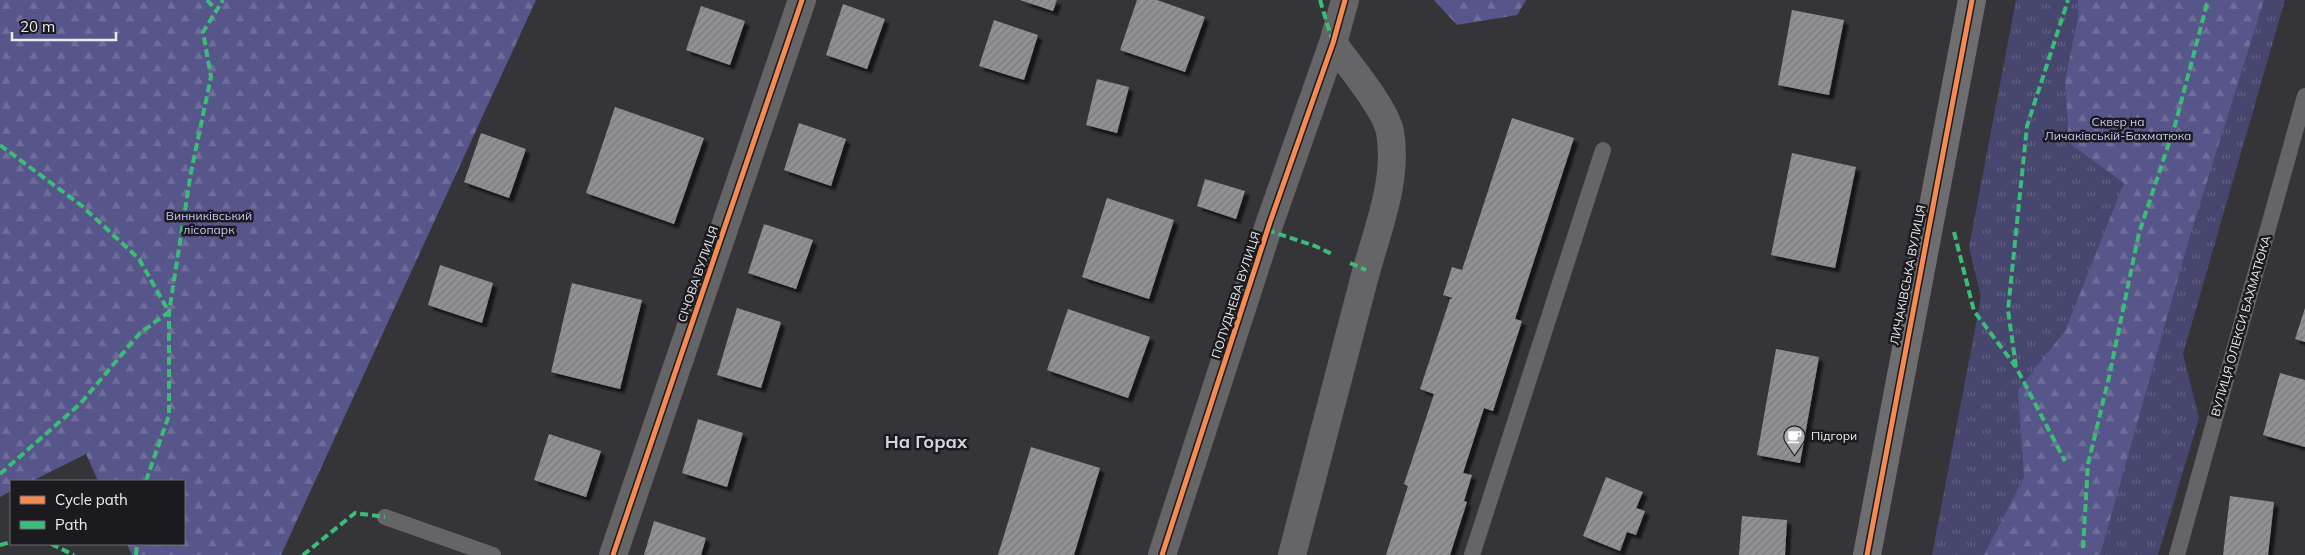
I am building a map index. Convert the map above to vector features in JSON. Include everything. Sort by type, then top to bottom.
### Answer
[{"type":"main road","name":"ЛИЧАКІВСЬКА ВУЛИЦЯ","points":[[1866,555],[1972,0]]},
{"type":"street","name":"СІЧОВА ВУЛИЦЯ","points":[[613,555],[802,0]]},
{"type":"street","points":[[1292,555],[1366,270],[1389,190],[1391,161],[1390,130],[1379,108],[1333,43],[1345,0]]},
{"type":"street","name":"ПОЛУДНЕВА ВУЛИЦЯ","points":[[1162,555],[1270,222],[1333,43]]},
{"type":"lane","name":"ВУЛИЦЯ ОЛЕКСИ БАХМАТЮКА","points":[[2177,555],[2305,96]]},
{"type":"lane","points":[[1472,555],[1603,150]]},
{"type":"lane","points":[[385,517],[493,555]]},
{"type":"green space","name":"Винниківський лісопарк","points":[[0,0],[536,0],[281,555],[132,555],[127,545],[185,545],[185,480],[98,480],[86,454],[34,480],[10,480],[10,492],[0,497]]},
{"type":"green space","points":[[1434,0],[1526,0],[1517,15],[1457,25]]},
{"type":"green space","name":"Сквер на Личаківській-Бахматюка","points":[[2016,0],[2285,0],[2183,354],[2199,418],[2158,555],[1932,555],[1981,297],[1969,247]]},
{"type":"green space","points":[[2078,0],[2264,0],[2189,239],[2100,555],[1984,555],[2024,477],[2018,390],[2065,331],[2124,183],[2069,143],[2065,81],[2078,18]]},
{"type":"building","points":[[1020,0],[1057,0],[1053,11]]},
{"type":"building","points":[[1137,0],[1157,0],[1205,17],[1185,72],[1120,50]]},
{"type":"building","points":[[843,4],[885,19],[867,69],[826,55]]},
{"type":"building","points":[[701,6],[745,21],[730,65],[686,50]]},
{"type":"building","points":[[1792,10],[1844,20],[1829,95],[1778,85]]},
{"type":"building","points":[[994,20],[1038,35],[1024,80],[979,66]]},
{"type":"building","points":[[1097,79],[1129,87],[1117,133],[1086,125]]},
{"type":"building","points":[[615,107],[704,138],[674,224],[586,193]]},
{"type":"building","points":[[1512,118],[1574,138],[1515,319],[1522,321],[1493,411],[1484,408],[1463,473],[1472,475],[1464,501],[1467,502],[1450,555],[1386,555],[1408,486],[1404,484],[1434,394],[1420,389],[1450,299],[1453,298],[1443,295],[1452,267],[1462,270]]},
{"type":"building","points":[[799,123],[846,139],[831,186],[784,170]]},
{"type":"building","points":[[481,133],[526,149],[509,198],[464,182]]},
{"type":"building","points":[[1792,153],[1856,167],[1835,268],[1771,255]]},
{"type":"building","points":[[1205,179],[1245,191],[1236,219],[1197,206]]},
{"type":"building","points":[[1107,198],[1174,220],[1149,299],[1082,277]]},
{"type":"building","points":[[764,224],[813,240],[796,289],[748,273]]},
{"type":"building","points":[[440,265],[493,283],[482,323],[428,305]]},
{"type":"building","points":[[572,283],[642,300],[620,389],[551,372]]},
{"type":"building","points":[[737,308],[781,322],[761,388],[717,375]]},
{"type":"building","points":[[2305,308],[2305,342],[2295,339]]},
{"type":"building","points":[[1068,309],[1150,337],[1128,398],[1047,370]]},
{"type":"building","points":[[1776,349],[1819,357],[1800,463],[1757,455]]},
{"type":"building","points":[[2280,373],[2305,380],[2305,447],[2263,435]]},
{"type":"building","points":[[698,419],[743,433],[727,487],[682,473]]},
{"type":"building","points":[[549,434],[601,451],[586,497],[534,480]]},
{"type":"building","points":[[1031,447],[1100,468],[1074,555],[998,555]]},
{"type":"building","points":[[1606,477],[1643,492],[1636,508],[1645,511],[1636,535],[1627,532],[1620,551],[1583,536]]},
{"type":"building","points":[[2230,496],[2274,502],[2268,555],[2223,555]]},
{"type":"building","points":[[1742,516],[1787,520],[1785,555],[1739,555]]},
{"type":"building","points":[[654,521],[706,538],[701,555],[644,555]]},
{"type":"marked path","points":[[207,0],[217,11]]},
{"type":"marked path","points":[[146,480],[169,415],[169,312],[191,172],[211,77],[203,32],[223,0]]},
{"type":"marked path","points":[[1320,0],[1332,40]]},
{"type":"marked path","points":[[2016,367],[2008,310],[2027,126],[2068,0]]},
{"type":"marked path","points":[[2083,548],[2088,464],[2109,377],[2139,233],[2175,125],[2208,0]]},
{"type":"marked path","points":[[0,145],[82,206],[139,259],[169,312],[140,333],[80,404],[0,474]]},
{"type":"marked path","points":[[1267,230],[1315,246],[1332,254]]},
{"type":"marked path","points":[[1954,232],[1974,311],[2016,367],[2065,461]]},
{"type":"marked path","points":[[1350,263],[1366,270]]},
{"type":"marked path","points":[[303,555],[355,513],[385,517]]},
{"type":"marked path","points":[[0,545],[10,542]]},
{"type":"marked path","points":[[53,545],[74,555]]},
{"type":"marked path","points":[[136,555],[137,545]]},
{"type":"cycle path","points":[[613,555],[802,0]]},
{"type":"cycle path","points":[[1162,555],[1270,222],[1333,43],[1345,0]]},
{"type":"cycle path","points":[[1867,555],[1972,0]]},
{"type":"place","name":"Підгори","points":[[1795,455]]},
{"type":"district","name":"На Горах","points":[[926,442]]}]
